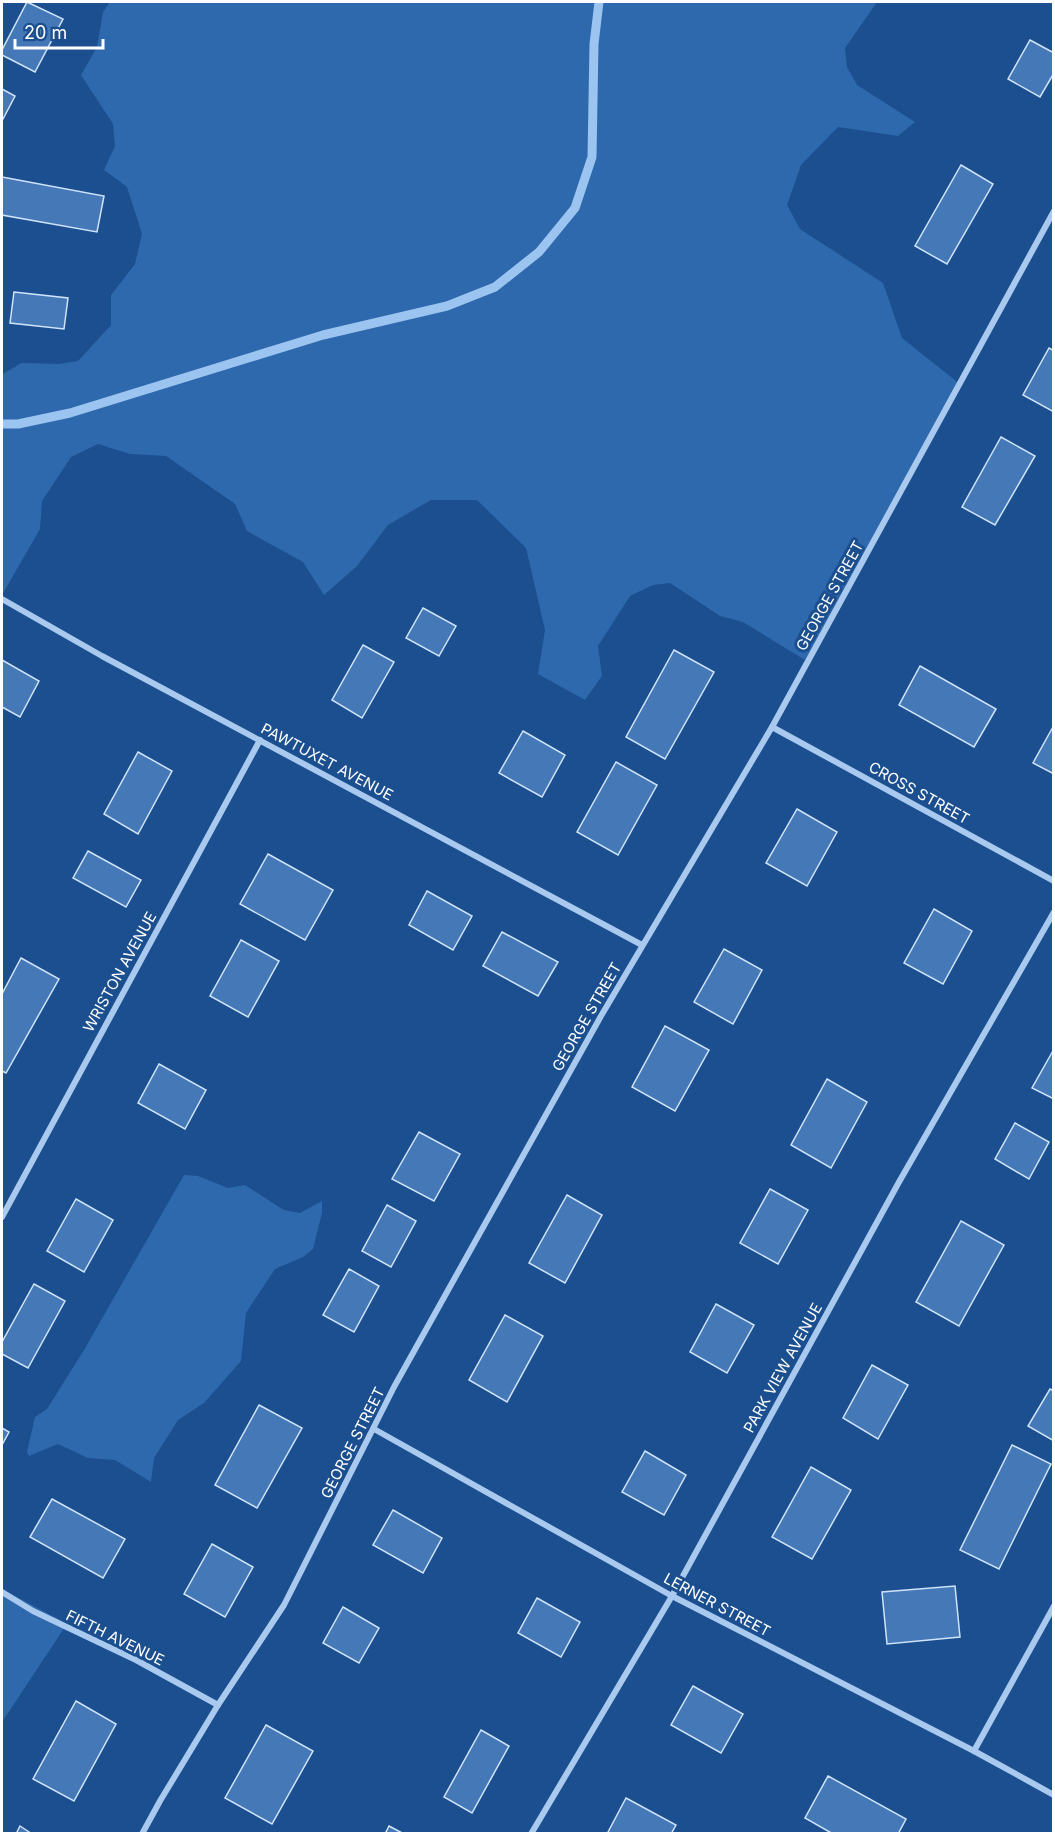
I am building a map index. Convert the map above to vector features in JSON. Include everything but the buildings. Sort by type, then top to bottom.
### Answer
[{"type":"street","name":"GEORGE STREET","points":[[142,1833],[218,1706],[284,1605],[394,1387],[642,945],[772,727],[1053,211]]},
{"type":"street","name":"PAWTUXET AVENUE","points":[[2,599],[102,656],[642,945]]},
{"type":"street","name":"CROSS STREET","points":[[772,727],[1053,881]]},
{"type":"street","name":"WRISTON AVENUE","points":[[2,1217],[260,740]]},
{"type":"street","name":"PARK VIEW AVENUE","points":[[531,1833],[672,1596],[899,1182],[1053,912]]},
{"type":"street","name":"LERNER STREET","points":[[374,1429],[672,1596],[974,1751],[1053,1795]]},
{"type":"street","name":"FIFTH AVENUE","points":[[2,1592],[33,1611],[136,1660],[218,1706]]},
{"type":"street","points":[[974,1751],[1053,1606]]},
{"type":"shaded area","points":[[110,2],[877,2],[845,48],[847,67],[857,85],[915,122],[898,136],[838,127],[801,165],[787,205],[800,229],[883,283],[902,338],[961,385],[805,660],[743,622],[720,616],[670,583],[653,585],[630,596],[598,646],[602,676],[585,700],[538,674],[545,630],[526,548],[477,500],[431,500],[388,525],[357,566],[324,595],[303,562],[247,531],[235,504],[166,456],[130,454],[98,444],[71,457],[42,501],[40,529],[2,595],[3,374],[21,363],[58,364],[78,361],[111,325],[111,295],[135,264],[142,234],[127,187],[104,170],[115,146],[113,124],[81,75],[97,47],[103,12]]},
{"type":"shaded area","points":[[184,1175],[198,1176],[228,1188],[245,1185],[284,1210],[300,1213],[322,1201],[322,1213],[313,1249],[303,1257],[275,1269],[246,1313],[241,1361],[204,1403],[178,1420],[154,1458],[151,1482],[115,1460],[88,1458],[58,1444],[29,1456],[27,1452],[35,1417],[47,1409],[84,1350]]},
{"type":"shaded area","points":[[2,1589],[60,1620],[65,1627],[2,1722]]},
{"type":"waterway","points":[[2,424],[18,424],[70,413],[323,335],[447,306],[495,287],[539,252],[575,208],[592,157],[594,44],[599,2]]}]
